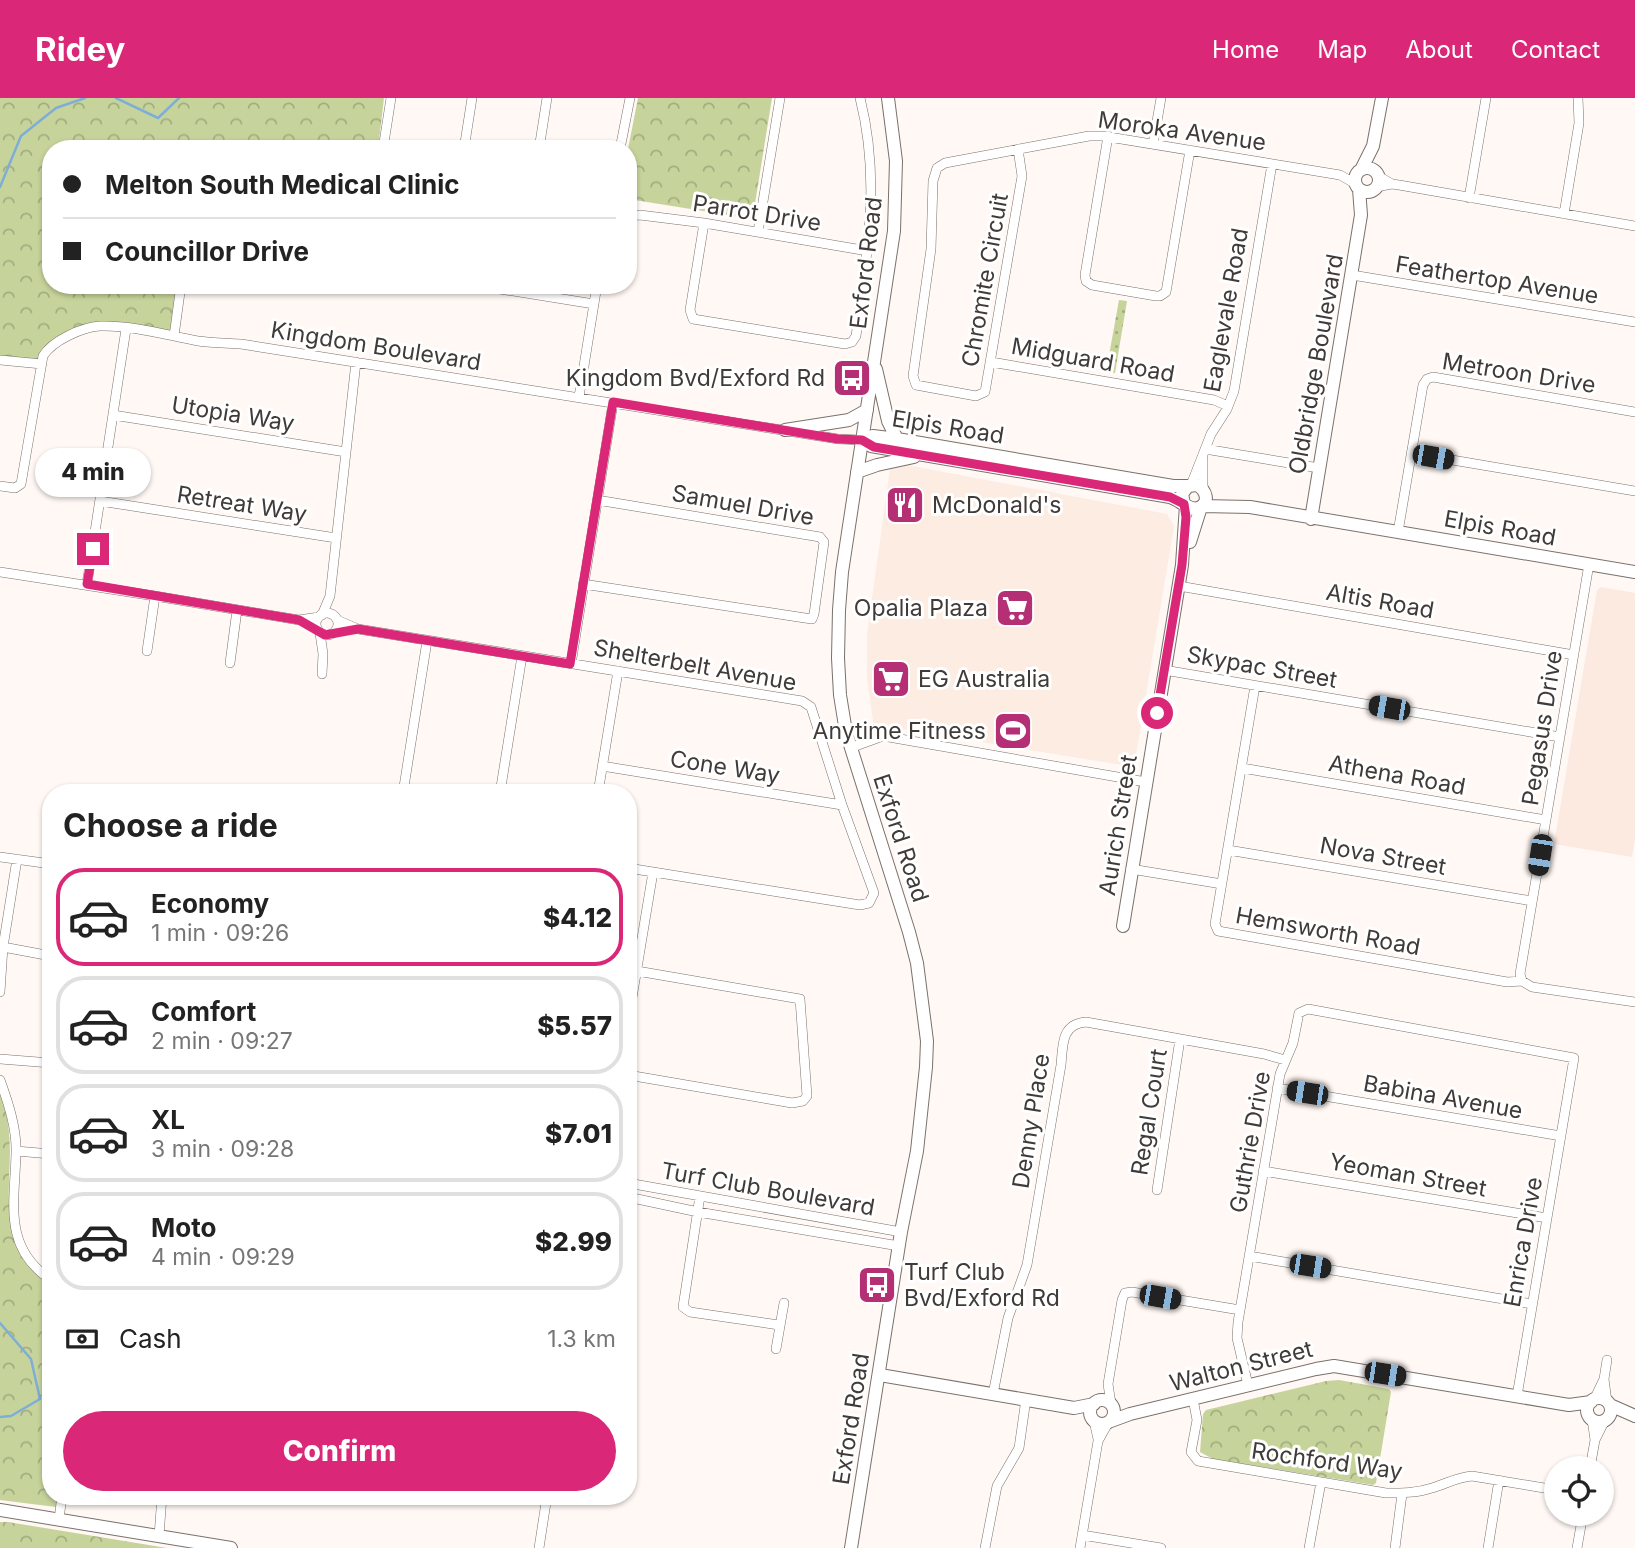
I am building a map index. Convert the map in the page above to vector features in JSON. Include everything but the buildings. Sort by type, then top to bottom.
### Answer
[{"type":"street","points":[[384,140],[391,98]]},
{"type":"street","points":[[465,140],[472,98]]},
{"type":"street","points":[[540,140],[547,98]]},
{"type":"street","points":[[622,140],[630,98]]},
{"type":"street","points":[[758,232],[780,98]]},
{"type":"street","points":[[704,223],[691,316],[698,321],[849,344],[856,336],[872,215],[872,169],[860,98]]},
{"type":"street","name":"Exford Road","points":[[851,1548],[901,1232],[917,1151],[926,1068],[925,1014],[917,963],[850,747],[840,695],[839,610],[894,231],[894,142],[888,98]]},
{"type":"street","points":[[1153,144],[1161,98]]},
{"type":"street","name":"Oldbridge Boulevard","points":[[1362,215],[1359,179],[1373,146],[1382,98]]},
{"type":"street","points":[[1469,198],[1486,98]]},
{"type":"street","points":[[1564,214],[1579,123],[1578,98]]},
{"type":"street","name":"Moroka Avenue","points":[[933,181],[937,168],[945,163],[1089,136],[1108,136],[1359,179]]},
{"type":"street","points":[[1108,136],[1085,278],[1088,284],[1156,296],[1164,295],[1167,288],[1190,150]]},
{"type":"street","name":"Oldbridge Boulevard","points":[[1311,519],[1362,215],[1376,181],[1373,146]]},
{"type":"street","name":"Chromite Circuit","points":[[933,181],[931,249],[913,380],[921,387],[979,396],[986,388],[1022,176],[1018,149]]},
{"type":"street","name":"Eaglevale Road","points":[[1197,487],[1204,453],[1211,434],[1228,405],[1235,383],[1272,164]]},
{"type":"street","points":[[1376,181],[1366,191],[1359,179],[1367,168],[1376,181],[1635,226]]},
{"type":"street","name":"Parrot Drive","points":[[637,215],[704,223],[868,251]]},
{"type":"street","name":"Feathertop Avenue","points":[[1352,275],[1635,323]]},
{"type":"street","points":[[174,336],[180,294]]},
{"type":"street","points":[[531,294],[594,304]]},
{"type":"street","points":[[579,397],[596,294]]},
{"type":"street","name":"Kingdom Boulevard","points":[[42,364],[48,348],[98,326],[356,362],[838,439],[862,440]]},
{"type":"street","points":[[87,584],[126,329]]},
{"type":"street","points":[[0,360],[42,364],[22,484],[15,488],[0,486]]},
{"type":"street","points":[[874,361],[888,421],[897,439]]},
{"type":"street","points":[[324,654],[316,622],[330,596],[356,362]]},
{"type":"street","name":"Midguard Road","points":[[991,362],[1214,400],[1228,405]]},
{"type":"street","name":"Metroon Drive","points":[[1398,532],[1423,385],[1427,379],[1433,377],[1635,412]]},
{"type":"street","points":[[570,664],[613,402]]},
{"type":"street","points":[[785,430],[849,420],[867,410]]},
{"type":"street","name":"Utopia Way","points":[[113,415],[346,452]]},
{"type":"street","name":"Elpis Road","points":[[862,440],[873,436],[897,439],[1173,486],[1197,487],[1233,505]]},
{"type":"street","name":"Elpis Road","points":[[862,440],[871,446],[1170,497],[1185,505]]},
{"type":"street","points":[[1204,453],[1320,468]]},
{"type":"street","points":[[1412,453],[1635,491]]},
{"type":"street","points":[[857,472],[889,461],[924,455]]},
{"type":"street","points":[[1197,487],[1207,497],[1202,506],[1193,509],[1185,505],[1182,494],[1197,487]]},
{"type":"street","name":"Samuel Drive","points":[[583,584],[812,619],[824,542],[816,535],[597,500]]},
{"type":"street","name":"Retreat Way","points":[[100,502],[336,538]]},
{"type":"street","name":"Aurich Street","points":[[1122,926],[1179,586],[1185,505]]},
{"type":"street","name":"Elpis Road","points":[[1202,506],[1233,505],[1635,572]]},
{"type":"street","name":"Aurich Street","points":[[1182,565],[1202,506]]},
{"type":"street","name":"Pegasus Drive","points":[[1522,981],[1520,974],[1589,564]]},
{"type":"street","points":[[0,572],[299,620],[328,614],[336,618]]},
{"type":"street","name":"Altis Road","points":[[1179,586],[1574,655]]},
{"type":"street","points":[[147,651],[155,596]]},
{"type":"street","points":[[322,674],[324,654],[337,626],[330,596]]},
{"type":"street","points":[[230,663],[237,610]]},
{"type":"street","name":"Shelterbelt Avenue","points":[[336,618],[358,629],[618,671],[811,707],[874,893],[869,903],[860,905],[653,872]]},
{"type":"street","points":[[299,620],[325,635],[333,633]]},
{"type":"street","name":"Shelterbelt Avenue","points":[[333,633],[358,629]]},
{"type":"street","points":[[404,784],[427,640]]},
{"type":"street","points":[[502,784],[523,656]]},
{"type":"street","name":"Skypac Street","points":[[1164,670],[1560,737]]},
{"type":"street","points":[[599,784],[618,671]]},
{"type":"street","name":"Hemsworth Road","points":[[1255,686],[1215,924],[1218,931],[1507,982],[1522,981],[1532,987],[1635,1002]]},
{"type":"street","points":[[850,747],[883,736],[1146,782]]},
{"type":"street","name":"Cone Way","points":[[602,766],[842,805]]},
{"type":"street","name":"Athena Road","points":[[1242,768],[1546,820]]},
{"type":"street","name":"Nova Street","points":[[1228,850],[1532,901]]},
{"type":"street","points":[[0,856],[42,863]]},
{"type":"street","points":[[0,992],[3,947],[17,859]]},
{"type":"street","points":[[637,869],[653,872],[637,971],[800,999],[807,1096],[803,1101],[792,1103],[637,1076]]},
{"type":"street","points":[[1131,869],[1222,884]]},
{"type":"street","points":[[3,947],[42,954]]},
{"type":"street","name":"Guthrie Drive","points":[[1248,1385],[1237,1338],[1240,1310],[1277,1088],[1293,1043],[1299,1013],[1308,1009],[1574,1058],[1568,1095]]},
{"type":"street","name":"Denny Place","points":[[993,1394],[1008,1318],[1027,1265],[1065,1033],[1073,1025],[1086,1022],[1285,1060]]},
{"type":"street","name":"Regal Court","points":[[1157,1191],[1180,1039]]},
{"type":"street","points":[[0,1059],[42,1062]]},
{"type":"street","points":[[0,1080],[7,1100],[16,1151],[12,1215],[22,1249],[42,1274]]},
{"type":"street","name":"Babina Avenue","points":[[1277,1088],[1561,1136]]},
{"type":"street","name":"Enrica Drive","points":[[1517,1396],[1568,1095]]},
{"type":"street","points":[[16,1151],[42,1153]]},
{"type":"street","name":"Yeoman Street","points":[[1263,1171],[1547,1218]]},
{"type":"street","name":"Turf Club Boulevard","points":[[637,1185],[901,1232]]},
{"type":"street","points":[[700,1196],[683,1307],[690,1312],[779,1325]]},
{"type":"street","name":"Turf Club Boulevard","points":[[637,1199],[899,1246]]},
{"type":"street","points":[[1249,1256],[1532,1304]]},
{"type":"street","points":[[1104,1404],[1125,1293],[1240,1310]]},
{"type":"street","points":[[776,1349],[784,1303]]},
{"type":"street","points":[[1592,1456],[1602,1413],[1607,1360]]},
{"type":"street","name":"Walton Street","points":[[1109,1422],[1130,1414],[1334,1366],[1569,1405],[1602,1413]]},
{"type":"street","points":[[880,1375],[1074,1408],[1104,1404],[1130,1414]]},
{"type":"street","points":[[1604,1379],[1588,1407],[1602,1413],[1633,1416]]},
{"type":"street","points":[[985,1548],[997,1486],[1019,1448],[1026,1399]]},
{"type":"street","name":"Rochford Way","points":[[1193,1399],[1197,1420],[1191,1452],[1198,1461],[1402,1494],[1425,1490],[1465,1476],[1544,1488]]},
{"type":"street","name":"Walton Street","points":[[1569,1405],[1592,1401]]},
{"type":"street","points":[[1098,1441],[1091,1411],[1104,1404]]},
{"type":"street","points":[[1080,1548],[1098,1441],[1114,1414],[1104,1404]]},
{"type":"street","points":[[1074,1408],[1100,1424],[1109,1422]]},
{"type":"street","points":[[1488,1548],[1499,1480]]},
{"type":"street","points":[[1310,1548],[1321,1482]]},
{"type":"street","points":[[1395,1548],[1402,1494]]},
{"type":"street","points":[[59,1518],[61,1505]]},
{"type":"street","points":[[159,1536],[161,1505]]},
{"type":"street","points":[[539,1548],[546,1505]]},
{"type":"street","points":[[0,1510],[231,1548]]},
{"type":"street","points":[[1577,1548],[1581,1526]]},
{"type":"street","points":[[1082,1535],[1161,1548]]},
{"type":"shaded area","name":"Opalia Plaza","points":[[891,462],[1167,514],[1174,526],[1134,767],[896,728],[874,727],[867,679],[867,634]]},
{"type":"shaded area","points":[[1601,587],[1635,593],[1635,839],[1632,857],[1554,844],[1597,590]]},
{"type":"green space","points":[[0,98],[384,98],[379,140],[42,140],[42,294],[179,294],[173,331],[97,324],[60,337],[40,362],[0,357]]},
{"type":"green space","points":[[638,98],[772,98],[753,216],[749,219],[750,210],[742,209],[741,217],[637,200],[637,140],[630,140]]},
{"type":"green space","points":[[1119,300],[1127,301],[1115,373],[1106,372]]},
{"type":"green space","points":[[0,1092],[9,1129],[11,1226],[23,1258],[42,1278],[42,1505],[56,1505],[56,1507],[0,1500]]},
{"type":"green space","points":[[1339,1380],[1389,1389],[1391,1392],[1376,1483],[1373,1485],[1213,1459],[1200,1452],[1203,1414],[1206,1410]]},
{"type":"green space","points":[[0,1522],[8,1522],[167,1548],[0,1548]]},
{"type":"waterway","points":[[0,187],[21,136],[56,108],[85,98]]},
{"type":"waterway","points":[[116,98],[158,118],[179,98]]},
{"type":"waterway","points":[[0,1323],[31,1359],[40,1399],[11,1416],[0,1417]]},
{"type":"place","name":"Kingdom Bvd/Exford Rd","points":[[852,378]]},
{"type":"place","name":"McDonald's","points":[[905,505]]},
{"type":"place","name":"Opalia Plaza","points":[[1015,608]]},
{"type":"place","name":"EG Australia","points":[[891,679]]},
{"type":"place","name":"Anytime Fitness","points":[[1013,731]]},
{"type":"place","name":"Turf Club Bvd/Exford Rd","points":[[877,1285]]},
{"type":"route","points":[[93,549],[87,584],[299,620],[325,635],[358,629],[570,664],[613,402],[838,439],[862,440],[874,447],[1170,497],[1186,505],[1182,565],[1157,713]]}]
